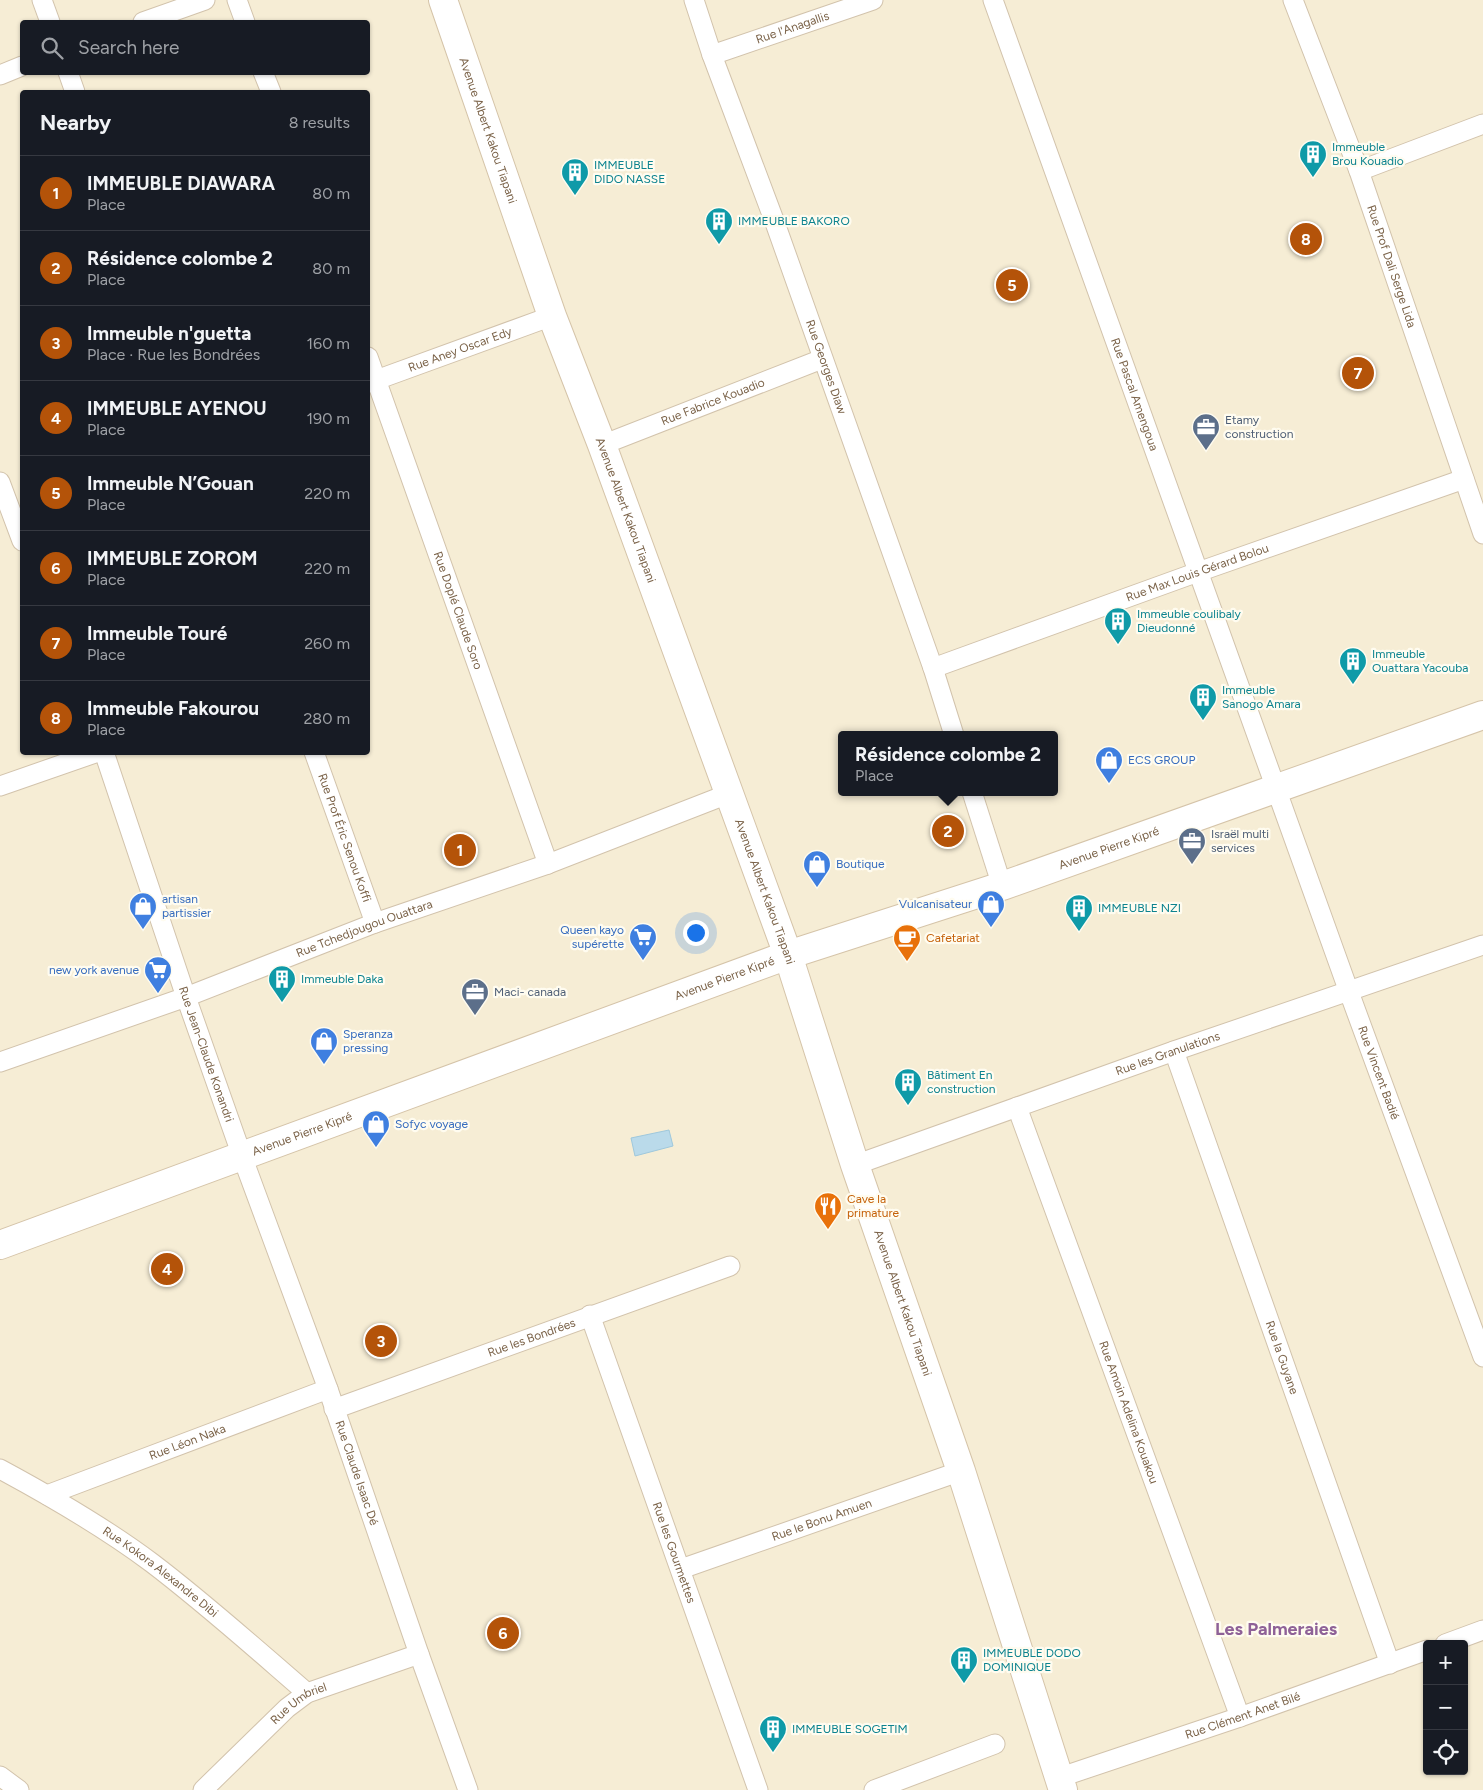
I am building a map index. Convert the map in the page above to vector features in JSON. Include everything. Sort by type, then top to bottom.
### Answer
[{"type":"street","points":[[42,0],[49,20]]},
{"type":"street","points":[[149,20],[205,0]]},
{"type":"street","points":[[237,0],[244,20]]},
{"type":"street","name":"Avenue Albert Kakou Tiapani","points":[[443,0],[552,316],[602,445],[788,955],[855,1165],[961,1471],[1061,1784]]},
{"type":"street","name":"Rue Georges Diaw","points":[[694,0],[712,55],[774,220],[953,731]]},
{"type":"street","name":"Rue l'Anagallis","points":[[712,55],[873,0]]},
{"type":"street","name":"Rue Pascal Amengoua","points":[[993,0],[1277,788]]},
{"type":"street","name":"Rue Prof Dali Serge Lida","points":[[1293,0],[1359,171],[1483,534]]},
{"type":"street","points":[[0,75],[20,67]]},
{"type":"street","points":[[69,75],[74,90]]},
{"type":"street","points":[[264,75],[270,90]]},
{"type":"street","points":[[1359,171],[1483,124]]},
{"type":"street","name":"Rue Aney Oscar Edy","points":[[372,381],[552,316]]},
{"type":"street","name":"Rue Fabrice Kouadio","points":[[602,445],[822,359]]},
{"type":"street","name":"Rue Doplé Claude Soro","points":[[372,381],[548,864]]},
{"type":"street","name":"Rue Max Louis Gérard Bolou","points":[[932,668],[1464,479]]},
{"type":"street","points":[[0,482],[20,536]]},
{"type":"street","name":"Avenue Pierre Kipré","points":[[0,1245],[788,955],[1002,886],[1483,715]]},
{"type":"street","points":[[0,786],[89,755]]},
{"type":"street","name":"Rue Jean-Claude Konandri","points":[[105,755],[186,997],[242,1156]]},
{"type":"street","name":"Rue Prof Éric Senou Koffi","points":[[315,755],[375,923]]},
{"type":"street","name":"Rue Vincent Badié","points":[[1277,788],[1349,992],[1483,1357]]},
{"type":"street","name":"Rue Tchedjougou Ouattara","points":[[0,1062],[186,997],[375,923],[548,864],[728,794]]},
{"type":"street","points":[[973,796],[1002,886]]},
{"type":"street","name":"Rue les Granulations","points":[[855,1165],[1174,1051],[1483,945]]},
{"type":"street","name":"Rue la Guyane","points":[[1174,1051],[1390,1664]]},
{"type":"street","name":"Rue Amoin Adelina Kouakou","points":[[1017,1107],[1240,1718]]},
{"type":"street","name":"Rue Claude Isaac Dé","points":[[242,1156],[328,1389],[468,1790]]},
{"type":"street","name":"Rue les Bondrées","points":[[334,1409],[730,1266]]},
{"type":"street","name":"Rue les Gourmettes","points":[[590,1315],[758,1790]]},
{"type":"street","name":"Rue Léon Naka","points":[[47,1495],[328,1389]]},
{"type":"street","name":"Rue Kokora Alexandre Dibi","points":[[0,1469],[108,1532],[152,1563],[307,1693]]},
{"type":"street","name":"Rue le Bonu Amuen","points":[[681,1569],[961,1471]]},
{"type":"street","points":[[1456,1640],[1483,1630]]},
{"type":"street","name":"Rue Clément Anet Bilé","points":[[1061,1784],[1423,1652]]},
{"type":"street","name":"Rue Umbriel","points":[[203,1790],[287,1708],[307,1693],[419,1654]]},
{"type":"street","points":[[874,1790],[995,1744]]},
{"type":"street","points":[[0,1776],[19,1790]]},
{"type":"shaded area","points":[[0,0],[1483,0],[1483,1790],[0,1790]]},
{"type":"water","points":[[669,1130],[673,1146],[635,1156],[631,1138]]},
{"type":"place","name":"Immeuble Brou Kouadio","points":[[1313,178]]},
{"type":"place","name":"IMMEUBLE DIDO NASSE","points":[[575,196]]},
{"type":"place","name":"Immeuble Fakourou","points":[[1306,239]]},
{"type":"place","name":"IMMEUBLE BAKORO","points":[[719,245]]},
{"type":"place","name":"Immeuble N’Gouan","points":[[1012,285]]},
{"type":"place","name":"Immeuble Touré","points":[[1358,373]]},
{"type":"place","name":"Etamy construction","points":[[1206,451]]},
{"type":"place","name":"Immeuble coulibaly Dieudonné","points":[[1118,645]]},
{"type":"place","name":"Immeuble Ouattara Yacouba","points":[[1353,685]]},
{"type":"place","name":"Immeuble Sanogo Amara","points":[[1203,721]]},
{"type":"place","name":"ECS GROUP","points":[[1109,784]]},
{"type":"place","name":"Résidence colombe 2","points":[[948,831]]},
{"type":"place","name":"IMMEUBLE DIAWARA","points":[[460,850]]},
{"type":"place","name":"Israël multi services","points":[[1192,865]]},
{"type":"place","name":"Boutique","points":[[817,888]]},
{"type":"place","name":"Vulcanisateur","points":[[991,928]]},
{"type":"place","name":"artisan partissier","points":[[143,930]]},
{"type":"place","name":"IMMEUBLE NZI","points":[[1079,932]]},
{"type":"place","name":"Queen kayo supérette","points":[[643,961]]},
{"type":"place","name":"Cafetariat","points":[[907,962]]},
{"type":"place","name":"new york avenue","points":[[158,994]]},
{"type":"place","name":"Immeuble Daka","points":[[282,1003]]},
{"type":"place","name":"Maci- canada","points":[[475,1016]]},
{"type":"place","name":"Speranza pressing","points":[[324,1065]]},
{"type":"place","name":"Bâtiment En construction","points":[[908,1106]]},
{"type":"place","name":"Sofyc voyage","points":[[376,1148]]},
{"type":"place","name":"Cave la primature","points":[[828,1230]]},
{"type":"place","name":"IMMEUBLE AYENOU","points":[[167,1269]]},
{"type":"place","name":"Immeuble n'guetta","points":[[381,1341]]},
{"type":"place","name":"IMMEUBLE ZOROM","points":[[503,1633]]},
{"type":"place","name":"IMMEUBLE DODO DOMINIQUE","points":[[964,1684]]},
{"type":"place","name":"IMMEUBLE SOGETIM","points":[[773,1753]]},
{"type":"district","name":"Les Palmeraies","points":[[1276,1629]]}]
